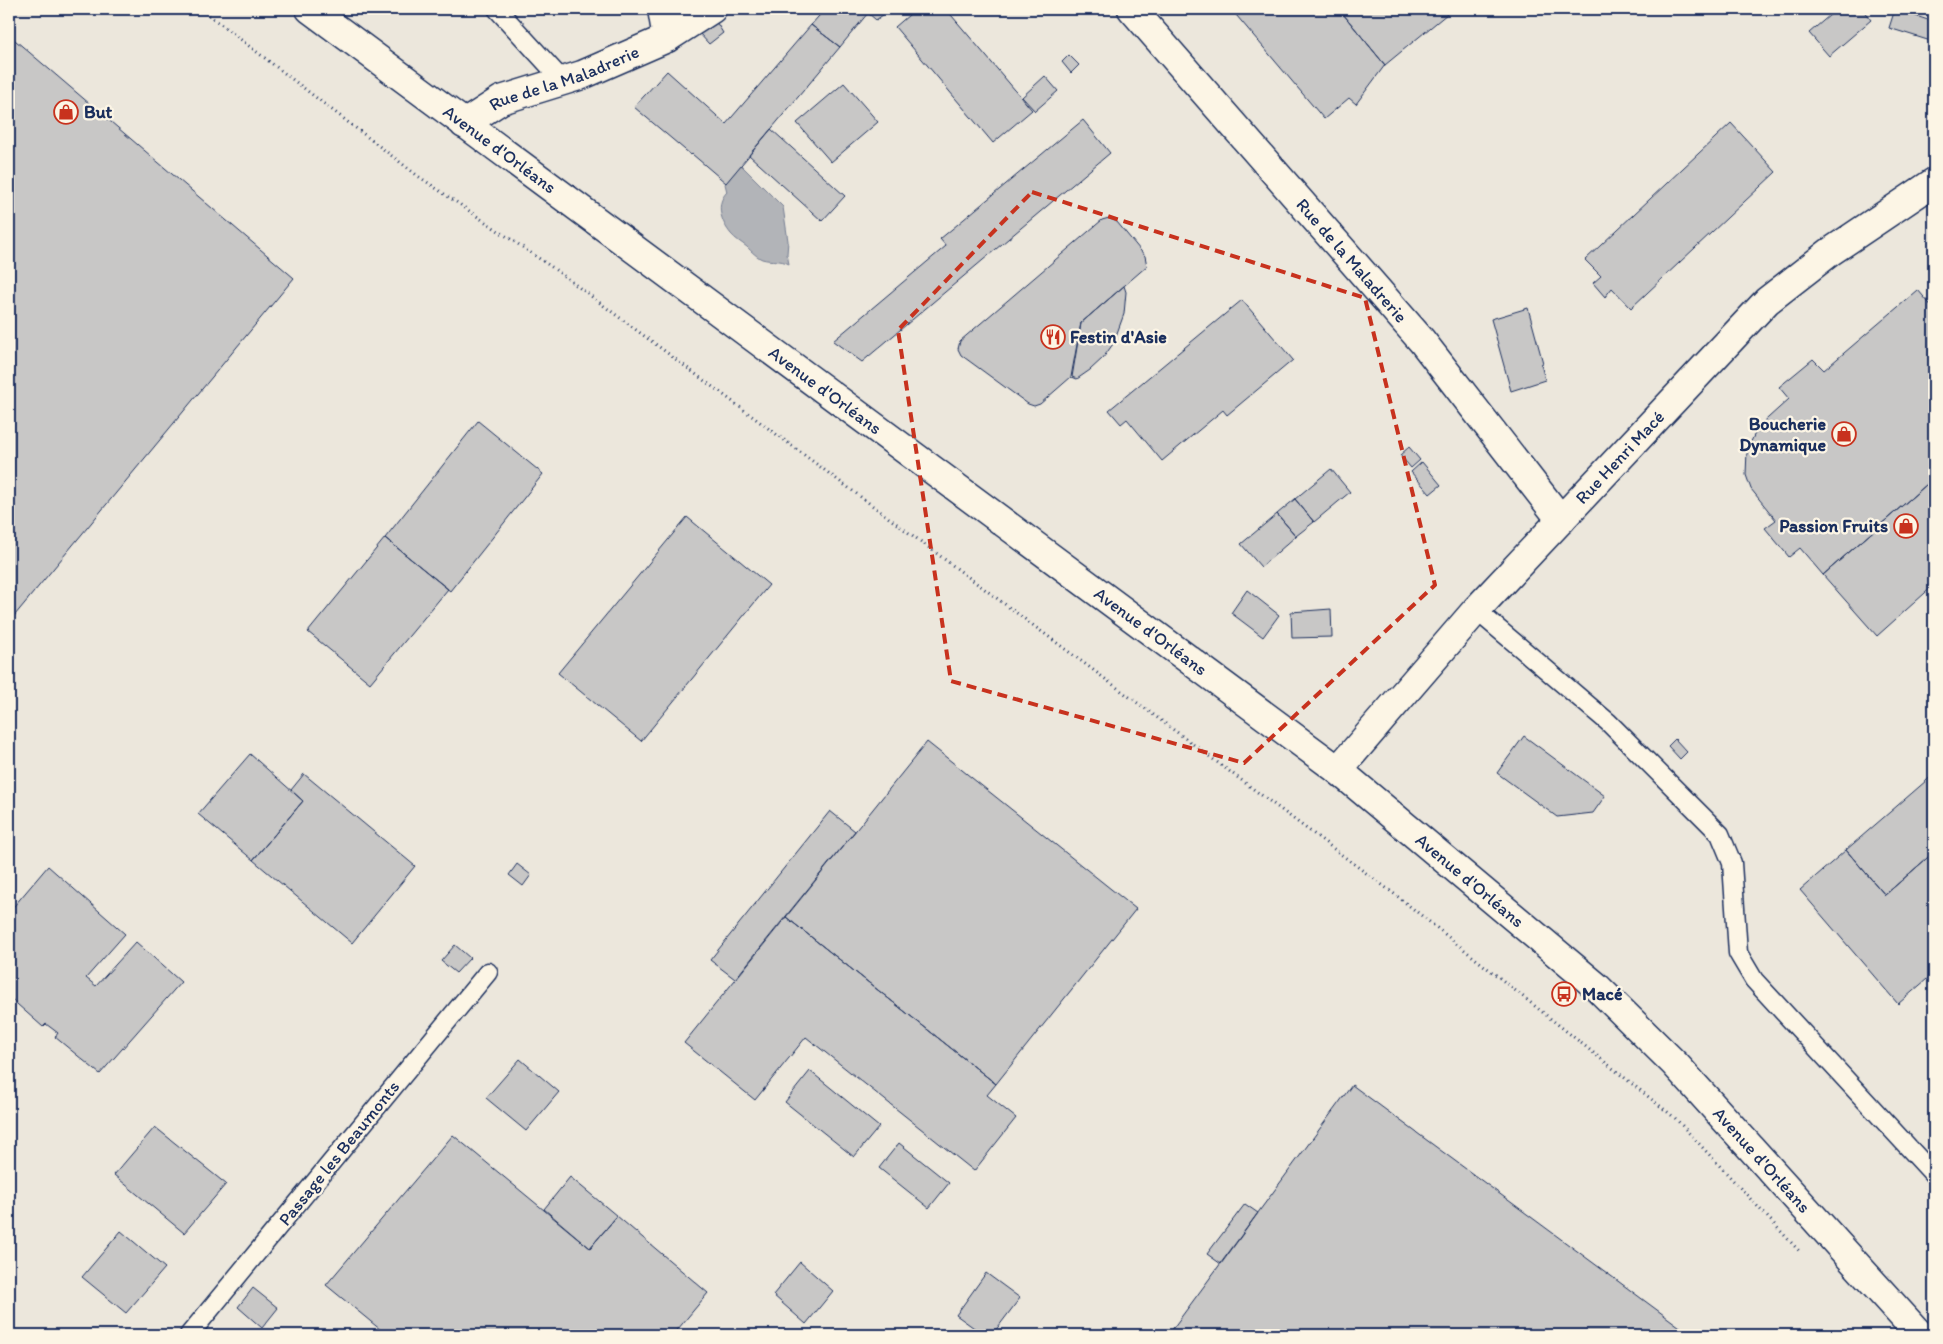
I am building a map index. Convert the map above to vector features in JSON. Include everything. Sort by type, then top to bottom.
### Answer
[{"type":"main road","name":"Avenue d'Orléans","points":[[310,9],[1338,770],[1597,987],[1675,1064],[1920,1335]]},
{"type":"main road","points":[[662,9],[667,38]]},
{"type":"main road","name":"Rue de la Maladrerie","points":[[464,124],[502,100],[582,75],[667,38],[712,9]]},
{"type":"main road","name":"Rue de la Maladrerie","points":[[1132,9],[1422,341],[1561,520]]},
{"type":"main road","name":"Rue Henri Macé","points":[[1338,770],[1476,610],[1767,301],[1830,252],[1934,182]]},
{"type":"lane","points":[[497,9],[563,81]]},
{"type":"lane","points":[[1476,610],[1608,722],[1720,834],[1732,863],[1738,953],[1754,980],[1934,1175]]},
{"type":"lane","name":"Passage les Beaumonts","points":[[189,1335],[488,972]]},
{"type":"path","points":[[201,9],[418,176],[554,268],[1396,896],[1674,1118],[1807,1260]]},
{"type":"highlighted area","points":[[1032,192],[1365,298],[1435,585],[1244,763],[951,681],[898,330]]},
{"type":"shaded area","points":[[9,9],[1934,9],[1934,1335],[9,1335]]},
{"type":"shaded area","points":[[741,165],[783,207],[789,264],[760,258],[733,236],[724,224],[720,207],[723,197],[727,192],[725,184]]},
{"type":"building","points":[[825,9],[891,9],[876,20],[868,13],[840,47],[811,25]]},
{"type":"building","points":[[916,9],[946,9],[1032,110],[993,143],[895,27]]},
{"type":"building","points":[[1231,9],[1339,9],[1385,65],[1356,104],[1349,98],[1324,119]]},
{"type":"building","points":[[1339,9],[1453,9],[1385,65]]},
{"type":"building","points":[[1837,9],[1862,9],[1871,20],[1829,56],[1809,33]]},
{"type":"building","points":[[1895,9],[1934,22],[1934,42],[1889,28]]},
{"type":"building","points":[[715,20],[723,33],[709,44],[699,33]]},
{"type":"building","points":[[811,25],[840,47],[726,183],[634,107],[667,71],[726,124]]},
{"type":"building","points":[[9,35],[294,278],[10,621],[9,620]]},
{"type":"building","points":[[1069,55],[1079,65],[1071,73],[1062,62]]},
{"type":"building","points":[[1045,76],[1058,91],[1035,111],[1022,97]]},
{"type":"building","points":[[844,83],[878,122],[831,162],[797,123]]},
{"type":"building","points":[[1083,120],[1110,153],[862,362],[833,341],[946,246],[940,239]]},
{"type":"building","points":[[1731,123],[1776,172],[1631,308],[1612,288],[1605,297],[1593,283],[1601,276],[1585,260]]},
{"type":"building","points":[[771,129],[845,196],[822,221],[749,155]]},
{"type":"building","points":[[1109,218],[1117,222],[1145,256],[1147,266],[1081,323],[1071,377],[1040,404],[1034,406],[1028,404],[961,355],[958,349],[960,341],[1102,220]]},
{"type":"building","points":[[1124,286],[1126,292],[1124,314],[1113,344],[1103,358],[1090,370],[1077,379],[1072,377],[1081,323]]},
{"type":"building","name":"Boucherie Dynamique","points":[[1918,290],[1934,309],[1934,478],[1823,575],[1800,548],[1789,557],[1765,528],[1776,520],[1751,489],[1746,475],[1747,450],[1758,427],[1789,399],[1779,387],[1813,359],[1824,370]]},
{"type":"building","points":[[1242,300],[1293,360],[1227,415],[1223,410],[1162,461],[1127,419],[1121,424],[1109,410]]},
{"type":"building","points":[[1528,308],[1543,363],[1541,364],[1545,380],[1511,391],[1491,319]]},
{"type":"building","points":[[478,421],[543,474],[450,591],[385,538]]},
{"type":"building","points":[[1409,447],[1420,460],[1411,468],[1400,455]]},
{"type":"building","points":[[1422,462],[1441,485],[1430,494],[1411,472]]},
{"type":"building","points":[[1331,469],[1350,492],[1314,522],[1295,499]]},
{"type":"building","name":"Passion Fruits","points":[[1934,478],[1934,585],[1877,636],[1823,575]]},
{"type":"building","points":[[1295,499],[1314,522],[1296,536],[1277,514]]},
{"type":"building","points":[[1277,514],[1296,536],[1261,567],[1241,544]]},
{"type":"building","points":[[687,517],[769,585],[641,741],[558,673]]},
{"type":"building","points":[[385,538],[448,589],[370,683],[308,632]]},
{"type":"building","points":[[1247,590],[1279,615],[1263,637],[1231,613]]},
{"type":"building","points":[[1331,609],[1332,637],[1292,638],[1291,612]]},
{"type":"building","points":[[1524,736],[1605,796],[1593,813],[1557,817],[1497,773]]},
{"type":"building","points":[[1675,739],[1687,752],[1680,759],[1668,746]]},
{"type":"building","points":[[927,742],[1136,909],[996,1084],[786,917]]},
{"type":"building","points":[[250,754],[303,801],[253,860],[198,814]]},
{"type":"building","points":[[304,774],[415,866],[352,943],[253,860],[303,801],[291,790]]},
{"type":"building","points":[[1934,774],[1934,852],[1885,895],[1846,850]]},
{"type":"building","points":[[830,811],[855,831],[735,979],[710,960]]},
{"type":"building","points":[[1846,850],[1885,895],[1934,852],[1934,973],[1898,1004],[1800,890]]},
{"type":"building","points":[[517,864],[531,875],[523,886],[509,875]]},
{"type":"building","points":[[48,866],[125,934],[86,978],[96,986],[136,942],[181,982],[100,1074],[55,1037],[58,1033],[46,1024],[43,1027],[9,997],[9,912]]},
{"type":"building","points":[[786,917],[996,1084],[987,1095],[1016,1118],[974,1171],[806,1037],[755,1100],[684,1043]]},
{"type":"building","points":[[455,945],[470,958],[456,973],[441,961]]},
{"type":"building","points":[[520,1059],[559,1092],[526,1131],[486,1098]]},
{"type":"building","points":[[810,1071],[879,1127],[854,1157],[785,1102]]},
{"type":"building","points":[[1352,1085],[1691,1335],[1168,1335]]},
{"type":"building","points":[[155,1127],[226,1184],[184,1233],[114,1175]]},
{"type":"building","points":[[453,1135],[590,1248],[617,1216],[708,1293],[673,1335],[387,1335],[326,1285]]},
{"type":"building","points":[[899,1143],[949,1183],[929,1208],[879,1168]]},
{"type":"building","points":[[570,1177],[617,1216],[590,1248],[544,1209]]},
{"type":"building","points":[[1245,1204],[1258,1213],[1221,1264],[1207,1254]]},
{"type":"building","points":[[121,1231],[165,1268],[126,1313],[82,1277]]},
{"type":"building","points":[[800,1262],[833,1291],[806,1324],[773,1295]]},
{"type":"building","points":[[986,1273],[1020,1298],[992,1335],[984,1335],[956,1315]]},
{"type":"building","points":[[253,1288],[278,1308],[262,1328],[238,1307]]},
{"type":"place","name":"But","points":[[66,112]]},
{"type":"place","name":"Festin d'Asie","points":[[1053,337]]},
{"type":"place","name":"Boucherie Dynamique","points":[[1844,434]]},
{"type":"place","name":"Passion Fruits","points":[[1906,526]]},
{"type":"place","name":"Macé","points":[[1564,994]]}]
